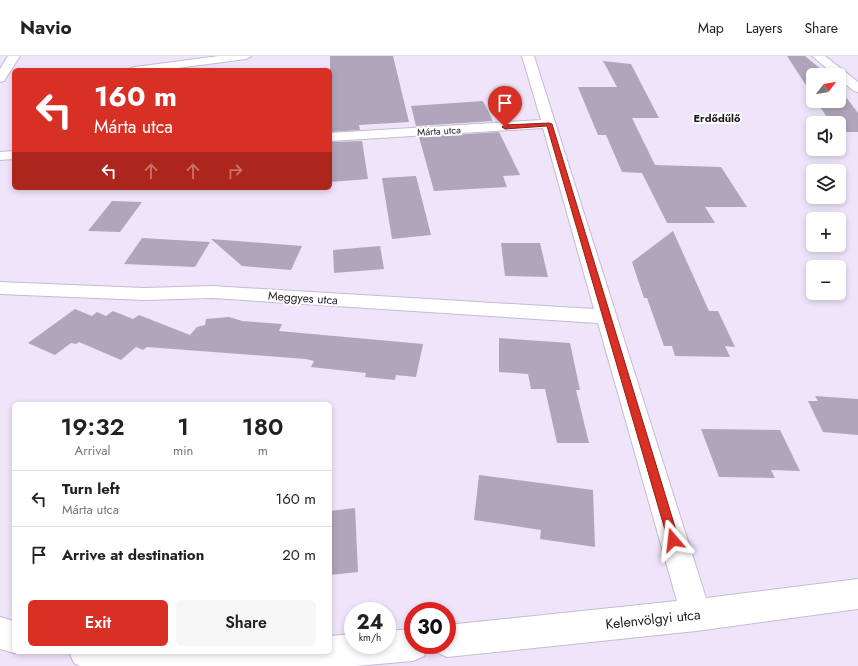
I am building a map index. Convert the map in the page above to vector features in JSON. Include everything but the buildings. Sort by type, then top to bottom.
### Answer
[{"type":"street","points":[[2,84],[14,56]]},
{"type":"street","points":[[151,68],[246,56]]},
{"type":"street","points":[[528,56],[696,615]]},
{"type":"street","points":[[818,56],[858,88]]},
{"type":"street","name":"Márta utca","points":[[332,137],[549,124]]},
{"type":"street","points":[[0,156],[12,155]]},
{"type":"street","name":"Meggyes utca","points":[[0,288],[144,294],[212,292],[606,317]]},
{"type":"street","name":"Kelenvölgyi utca","points":[[456,640],[696,615],[858,594]]},
{"type":"street","points":[[0,633],[12,637]]},
{"type":"street","points":[[332,652],[404,646]]},
{"type":"street","points":[[100,654],[138,659],[286,654]]},
{"type":"district","name":"Erdődűlő","points":[[717,118]]},
{"type":"route","points":[[505,127],[549,124],[673,540]]}]
